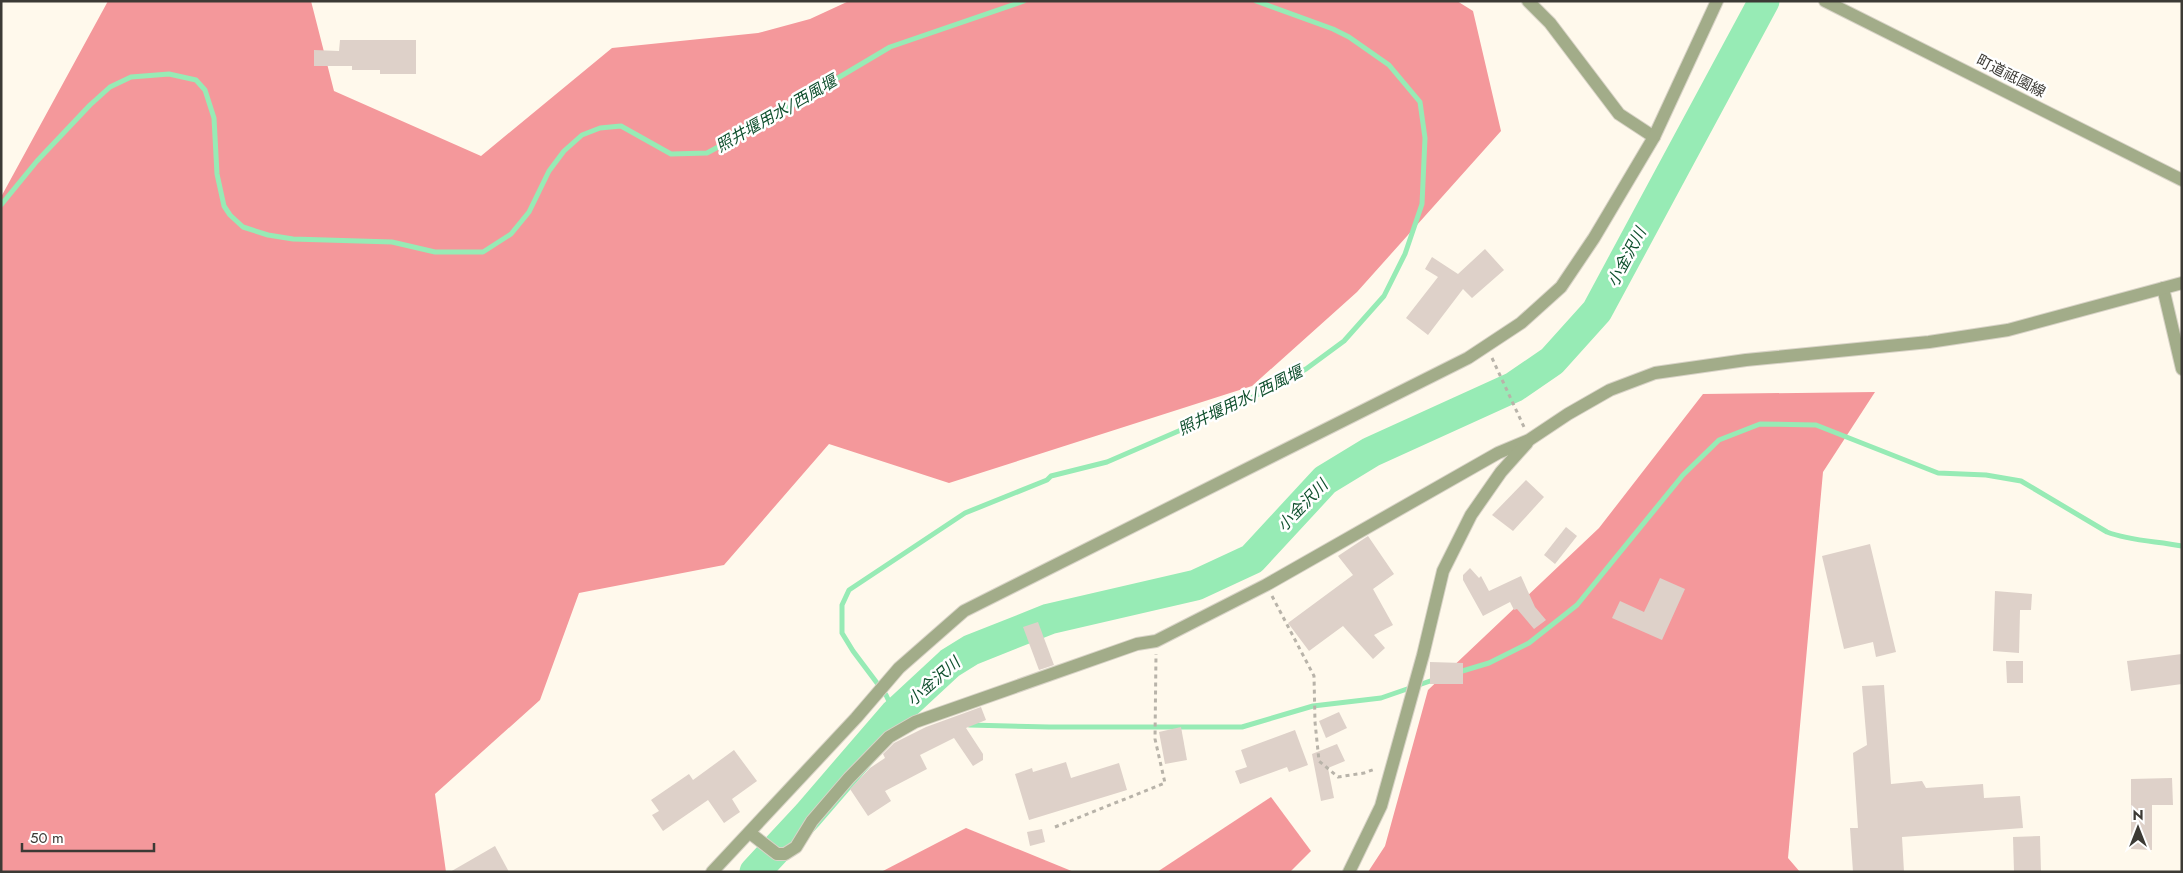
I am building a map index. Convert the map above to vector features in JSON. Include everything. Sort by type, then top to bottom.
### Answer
[{"type":"street","points":[[1528,1],[1550,22],[1619,114],[1654,138]]},
{"type":"street","points":[[712,872],[750,833],[899,668],[964,611],[1468,358],[1521,323],[1561,287],[1594,238],[1654,138],[1717,1]]},
{"type":"street","name":"町道祗園線","points":[[1825,1],[2182,180]]},
{"type":"street","points":[[750,833],[777,854],[785,854],[796,847],[812,821],[889,736],[915,722],[1137,644],[1156,641],[1266,585],[1498,453],[1529,440],[1568,414],[1610,390],[1655,373],[1746,360],[1930,342],[2008,330],[2182,283]]},
{"type":"street","points":[[2163,288],[2182,369]]},
{"type":"street","points":[[1349,872],[1381,806],[1423,655],[1443,571],[1470,515],[1501,472],[1529,440]]},
{"type":"path","points":[[1497,368],[1529,440]]},
{"type":"path","points":[[1266,585],[1314,676],[1315,722],[1319,761],[1338,777],[1364,773],[1393,762]]},
{"type":"path","points":[[1055,827],[1165,783],[1155,739],[1156,641]]},
{"type":"shaded area","points":[[108,1],[311,1],[334,91],[481,156],[612,48],[758,33],[810,19],[849,1],[1457,1],[1473,11],[1501,131],[1357,292],[1252,386],[949,483],[829,444],[724,565],[579,593],[540,700],[435,794],[446,872],[1,872],[1,197]]},
{"type":"shaded area","points":[[1875,392],[1823,472],[1788,858],[1800,872],[1368,872],[1385,846],[1428,690],[1599,528],[1703,394]]},
{"type":"shaded area","points":[[1271,797],[1311,851],[1290,872],[1157,872]]},
{"type":"shaded area","points":[[966,828],[1074,872],[881,872]]},
{"type":"building","points":[[340,40],[416,40],[416,74],[380,74],[380,70],[352,70],[352,66],[314,66],[314,50],[339,51]]},
{"type":"building","points":[[1485,249],[1504,270],[1472,298],[1463,289],[1428,335],[1406,318],[1438,277],[1425,269],[1432,257],[1458,274]]},
{"type":"building","points":[[1526,480],[1544,497],[1513,531],[1492,515]]},
{"type":"building","points":[[1566,527],[1577,536],[1555,564],[1544,555]]},
{"type":"building","points":[[1368,536],[1394,574],[1373,589],[1393,625],[1374,635],[1385,648],[1373,659],[1343,626],[1309,651],[1288,623],[1353,575],[1338,556]]},
{"type":"building","points":[[1870,544],[1896,652],[1876,657],[1873,642],[1844,649],[1822,556]]},
{"type":"building","points":[[1470,568],[1479,578],[1481,576],[1489,591],[1521,576],[1535,607],[1546,620],[1534,629],[1517,609],[1514,610],[1510,602],[1483,616],[1463,580],[1463,575]]},
{"type":"building","points":[[1660,578],[1685,589],[1662,640],[1612,618],[1620,601],[1644,612]]},
{"type":"building","points":[[1995,591],[2032,594],[2031,610],[2020,610],[2019,653],[1993,651]]},
{"type":"building","points":[[1038,622],[1054,665],[1039,670],[1023,627]]},
{"type":"building","points":[[2182,654],[2182,684],[2131,691],[2127,661]]},
{"type":"building","points":[[2006,661],[2023,661],[2023,683],[2007,683]]},
{"type":"building","points":[[1430,662],[1463,663],[1463,684],[1430,684]]},
{"type":"building","points":[[1884,685],[1891,784],[1922,781],[1926,788],[1983,784],[1984,798],[2020,796],[2023,828],[1902,837],[1904,872],[1853,872],[1850,828],[1858,828],[1853,753],[1867,745],[1862,686]]},
{"type":"building","points":[[981,707],[986,720],[966,728],[983,754],[983,760],[973,766],[954,738],[920,755],[927,769],[885,791],[891,801],[868,816],[850,789],[870,768],[885,758],[883,754],[894,743],[926,727]]},
{"type":"building","points":[[1339,712],[1347,728],[1326,738],[1319,721]]},
{"type":"building","points":[[1181,727],[1187,760],[1165,764],[1159,732]]},
{"type":"building","points":[[1295,730],[1308,765],[1289,772],[1287,767],[1240,784],[1235,771],[1247,767],[1241,750]]},
{"type":"building","points":[[1337,744],[1345,761],[1328,768],[1334,798],[1321,801],[1312,754]]},
{"type":"building","points":[[734,750],[757,781],[732,799],[740,812],[724,823],[708,800],[663,831],[652,815],[659,811],[651,800],[689,774],[693,780]]},
{"type":"building","points":[[1066,762],[1071,778],[1119,763],[1127,790],[1029,820],[1015,774],[1032,768],[1033,772]]},
{"type":"building","points":[[2172,778],[2173,805],[2152,805],[2152,850],[2131,849],[2131,779]]},
{"type":"building","points":[[1042,829],[1045,842],[1030,846],[1027,832]]},
{"type":"building","points":[[2040,836],[2041,872],[2014,872],[2013,837]]},
{"type":"building","points":[[495,846],[509,872],[450,872]]},
{"type":"waterway","name":"照井堰用水/西風堰","points":[[1,205],[37,161],[90,105],[110,87],[131,77],[169,74],[196,80],[205,90],[214,118],[217,174],[224,206],[230,215],[243,227],[268,235],[293,239],[392,242],[435,252],[483,252],[511,234],[529,212],[549,171],[564,151],[582,135],[600,128],[621,126],[671,154],[707,153],[757,126],[890,47],[1024,1]]},
{"type":"waterway","name":"照井堰用水/西風堰","points":[[919,718],[907,714],[895,714],[886,695],[842,633],[842,605],[849,590],[965,513],[1047,480],[1051,476],[1107,462],[1234,407],[1306,369],[1344,341],[1384,296],[1405,254],[1422,204],[1425,138],[1420,102],[1389,65],[1349,37],[1333,29],[1256,1]]},
{"type":"waterway","name":"小金沢川","points":[[755,872],[808,815],[895,714],[950,663],[971,650],[1049,619],[1196,585],[1252,559],[1325,480],[1371,452],[1514,387],[1552,361],[1597,311],[1764,1]]},
{"type":"waterway","points":[[1459,672],[1489,663],[1529,643],[1577,605],[1683,475],[1719,440],[1760,424],[1816,425],[1938,473],[1986,475],[2021,481],[2107,532],[2134,539],[2182,546]]},
{"type":"waterway","points":[[969,725],[1242,727],[1313,706],[1381,698],[1436,679]]}]
